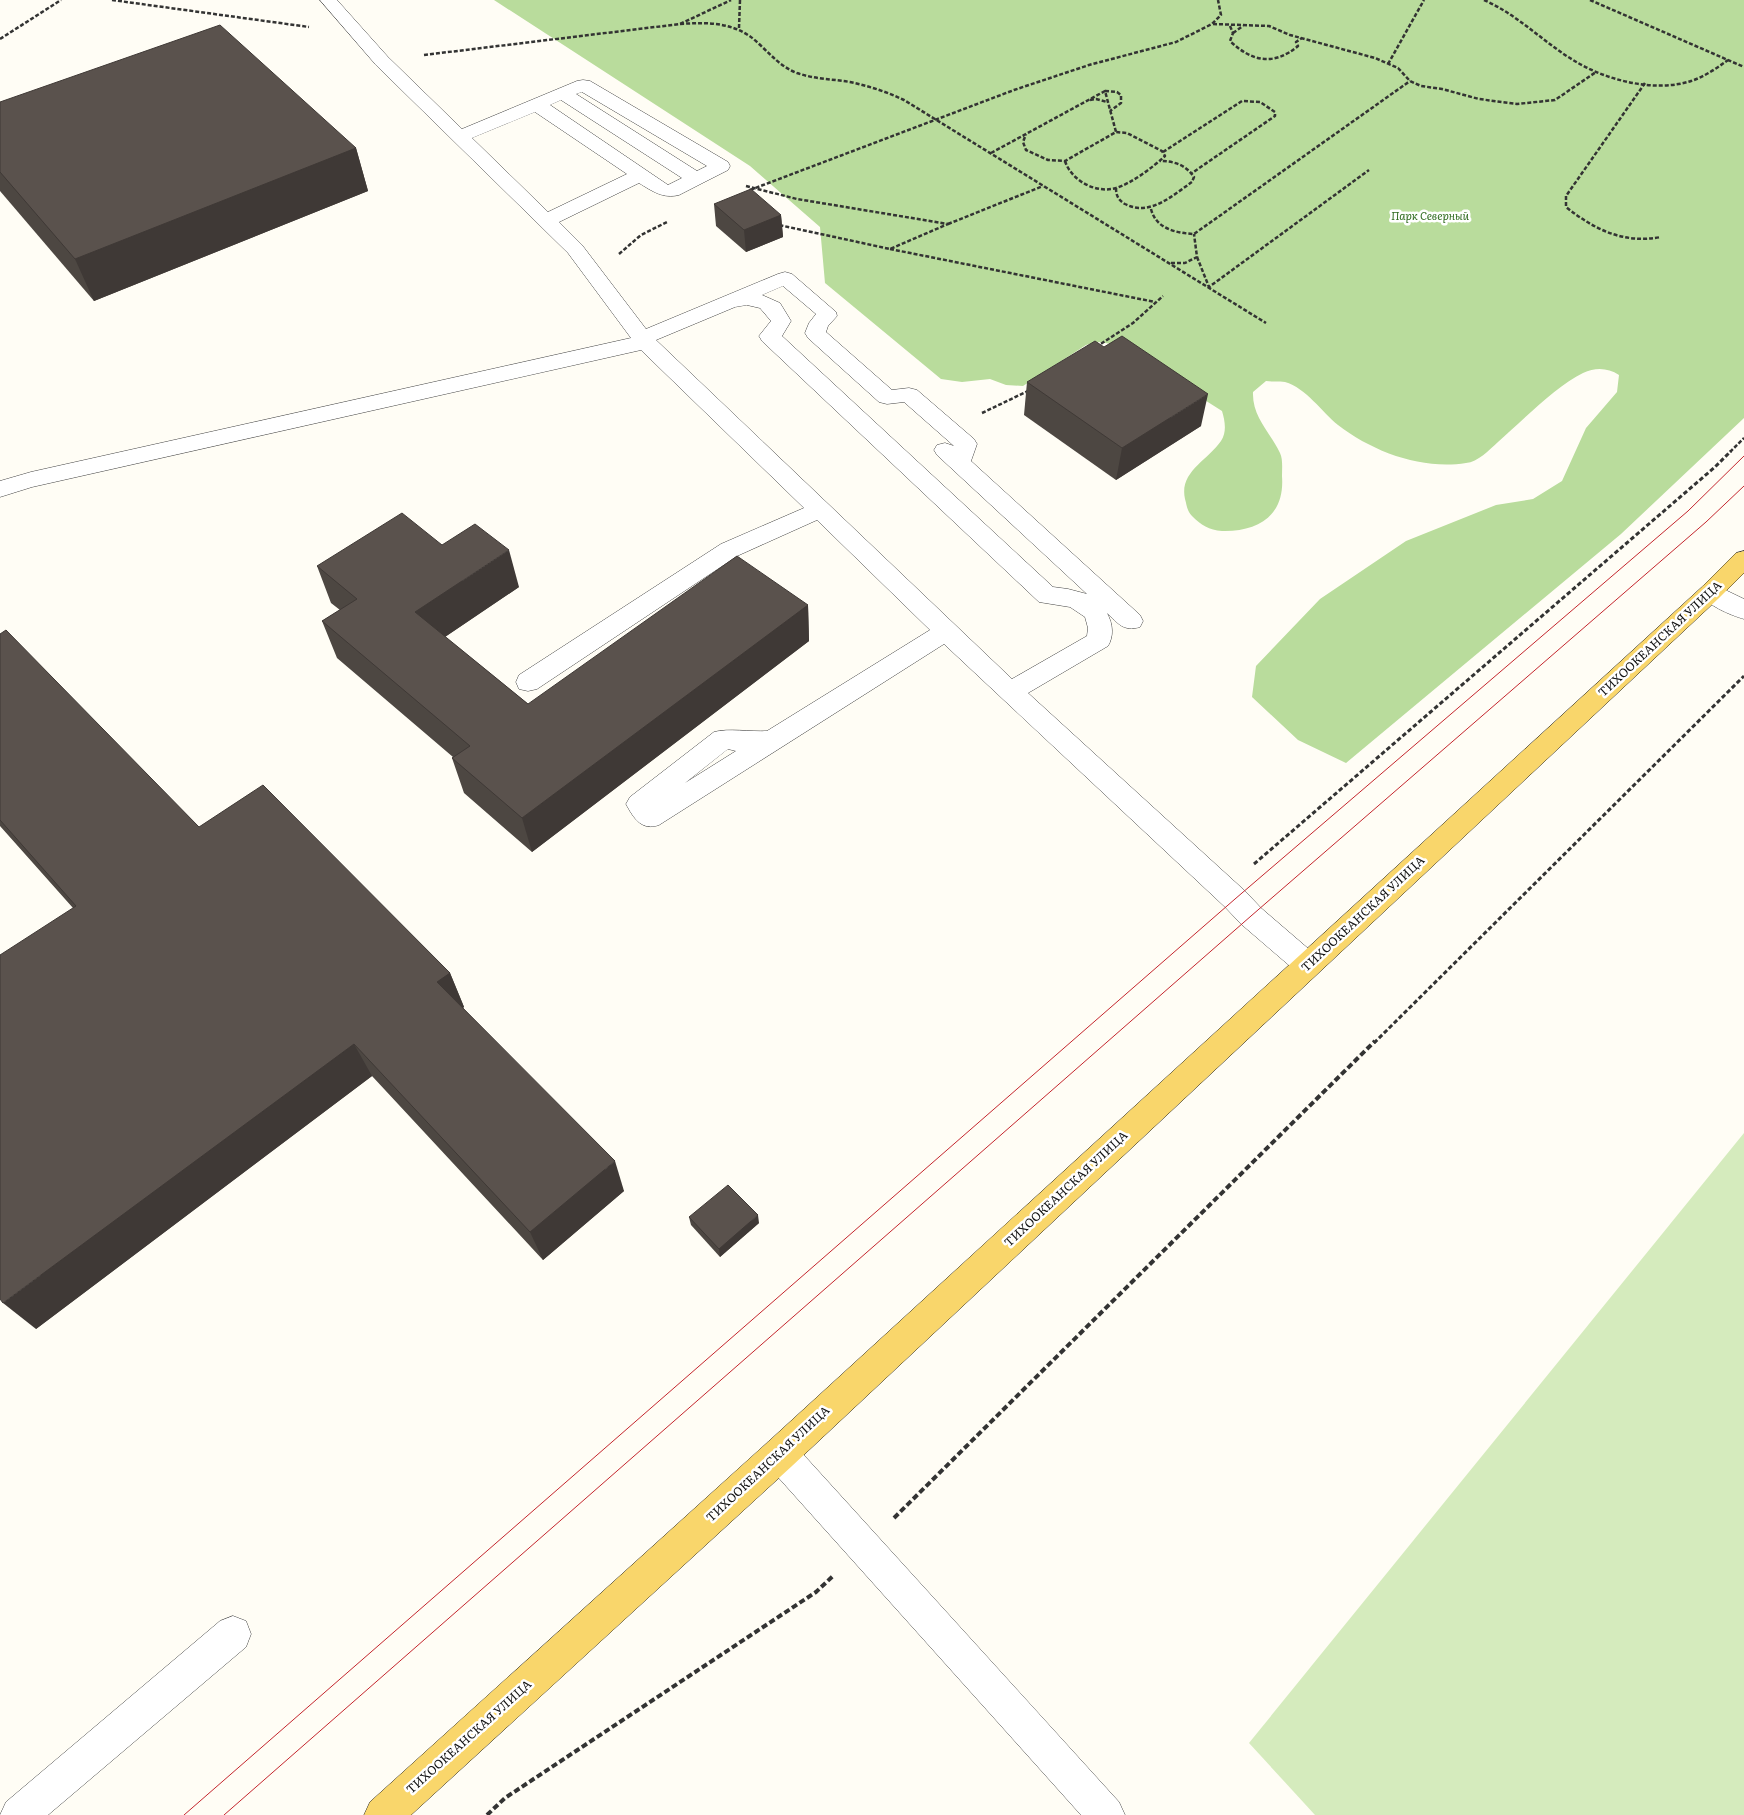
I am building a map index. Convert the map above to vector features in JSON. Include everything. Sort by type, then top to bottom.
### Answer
[{"type":"main road","name":"ТИХООКЕАНСКАЯ УЛИЦА","points":[[383,1815],[780,1454],[1711,592],[1744,558]]},
{"type":"street","points":[[328,0],[382,60],[575,249],[644,340],[1010,692],[1235,899],[1251,916],[1308,965]]},
{"type":"street","points":[[459,137],[536,104],[586,85],[721,166],[668,192],[536,104]]},
{"type":"street","points":[[562,94],[696,179]]},
{"type":"street","points":[[546,221],[640,175]]},
{"type":"street","points":[[0,489],[31,480],[644,340],[785,278],[826,312],[827,316],[817,328],[887,397],[1074,568],[1124,625]]},
{"type":"street","points":[[731,301],[747,298],[764,302],[777,311],[781,321],[776,331],[769,336],[1047,596],[1066,595],[1082,602],[1097,613],[1102,626],[1124,625]]},
{"type":"street","points":[[887,397],[909,394],[966,444],[959,463]]},
{"type":"street","points":[[528,682],[729,550],[819,510]]},
{"type":"street","points":[[1711,592],[1744,610]]},
{"type":"street","points":[[1010,692],[1124,625]]},
{"type":"street","points":[[772,741],[946,631]]},
{"type":"street","points":[[780,1454],[1106,1815]]},
{"type":"street","points":[[19,1815],[232,1634]]},
{"type":"path","points":[[0,39],[61,0]]},
{"type":"path","points":[[112,0],[310,27]]},
{"type":"path","points":[[680,24],[731,0]]},
{"type":"path","points":[[739,28],[740,0]]},
{"type":"path","points":[[749,191],[936,120],[1089,65],[1176,42],[1212,24],[1221,15],[1218,0]]},
{"type":"path","points":[[1388,64],[1424,0]]},
{"type":"path","points":[[1484,0],[1504,8],[1572,59],[1596,72],[1622,79],[1659,84],[1690,81],[1728,60]]},
{"type":"path","points":[[1590,0],[1744,68]]},
{"type":"path","points":[[382,60],[680,24],[710,22],[739,28],[758,42],[768,55],[788,70],[816,79],[848,82],[879,89],[904,100],[1266,323]]},
{"type":"path","points":[[1212,24],[1269,26],[1290,35],[1388,64],[1398,68],[1410,81],[1421,86],[1442,89],[1479,99],[1517,104],[1555,100],[1596,72]]},
{"type":"path","points":[[1230,26],[1233,33]]},
{"type":"path","points":[[1244,26],[1233,33],[1230,41],[1237,49],[1251,56],[1269,60],[1283,58],[1298,46],[1290,35]]},
{"type":"path","points":[[1296,42],[1302,38]]},
{"type":"path","points":[[1150,208],[1156,222],[1183,234],[1194,234],[1410,81]]},
{"type":"path","points":[[1645,83],[1566,196],[1566,207],[1583,222],[1615,236],[1644,242],[1661,237]]},
{"type":"path","points":[[991,153],[1105,92],[1117,92],[1121,95],[1121,103],[1110,111]]},
{"type":"path","points":[[1105,92],[1116,132]]},
{"type":"path","points":[[1087,101],[1096,99],[1107,102]]},
{"type":"path","points":[[1163,152],[1242,101],[1252,100],[1263,103],[1275,112],[1275,116],[1192,173]]},
{"type":"path","points":[[1026,134],[1023,142],[1026,150],[1048,160],[1065,161],[1116,132],[1127,133],[1163,152]]},
{"type":"path","points":[[1065,161],[1066,170],[1075,178],[1089,185],[1116,188],[1159,161],[1165,156],[1163,152]]},
{"type":"path","points":[[1116,188],[1115,194],[1120,201],[1130,207],[1150,208],[1192,182],[1194,177],[1192,173],[1173,162],[1159,161]]},
{"type":"path","points":[[715,170],[732,181],[755,189],[797,199],[948,224]]},
{"type":"path","points":[[1209,288],[1369,170]]},
{"type":"path","points":[[890,249],[1044,186]]},
{"type":"path","points":[[599,282],[613,260],[629,243],[642,233],[674,219]]},
{"type":"path","points":[[777,224],[890,249],[1155,302]]},
{"type":"path","points":[[1194,234],[1197,257],[1209,288]]},
{"type":"path","points":[[1168,262],[1184,264],[1191,262],[1197,257]]},
{"type":"path","points":[[1092,350],[1133,323],[1163,296]]},
{"type":"path","points":[[948,429],[1034,388]]},
{"type":"path","points":[[1254,864],[1715,467],[1744,438]]},
{"type":"path","points":[[487,1815],[505,1798],[816,1592],[864,1547],[1744,676]]},
{"type":"green space","name":"Парк Северный","points":[[494,0],[1744,0],[1744,418],[1621,534],[1346,763],[1298,740],[1252,697],[1256,666],[1320,599],[1406,541],[1496,505],[1533,499],[1562,481],[1586,428],[1617,392],[1619,375],[1602,369],[1583,373],[1550,395],[1479,458],[1470,462],[1449,464],[1415,461],[1382,451],[1338,425],[1300,389],[1285,382],[1266,381],[1253,392],[1253,401],[1258,417],[1281,455],[1282,490],[1279,502],[1267,519],[1258,525],[1235,531],[1213,530],[1190,514],[1184,490],[1190,474],[1223,438],[1225,426],[1222,411],[1118,345],[1099,342],[1086,345],[1023,386],[1006,385],[990,379],[962,382],[941,379],[825,283],[820,227],[750,166]]},
{"type":"green space","points":[[1744,1133],[1744,1815],[1315,1815],[1249,1743]]},
{"type":"building","points":[[220,25],[356,148],[75,259],[0,172],[0,102]]},
{"type":"building","points":[[751,189],[781,215],[744,230],[714,204]]},
{"type":"building","points":[[1122,336],[1208,394],[1122,448],[1027,382],[1095,341],[1104,347]]},
{"type":"building","points":[[402,513],[442,545],[475,524],[509,550],[415,612],[528,704],[737,556],[808,605],[522,818],[452,758],[470,746],[322,621],[357,599],[317,566]]},
{"type":"building","points":[[6,630],[199,827],[263,785],[450,973],[437,982],[615,1161],[530,1232],[354,1044],[3,1303],[0,1299],[0,955],[76,906],[0,820],[0,634]]},
{"type":"building","points":[[728,1185],[758,1215],[719,1249],[689,1217]]},
{"type":"tram line","points":[[184,1815],[1235,899],[1688,511],[1744,456]]},
{"type":"tram line","points":[[224,1815],[1251,916],[1706,522],[1744,486]]}]
